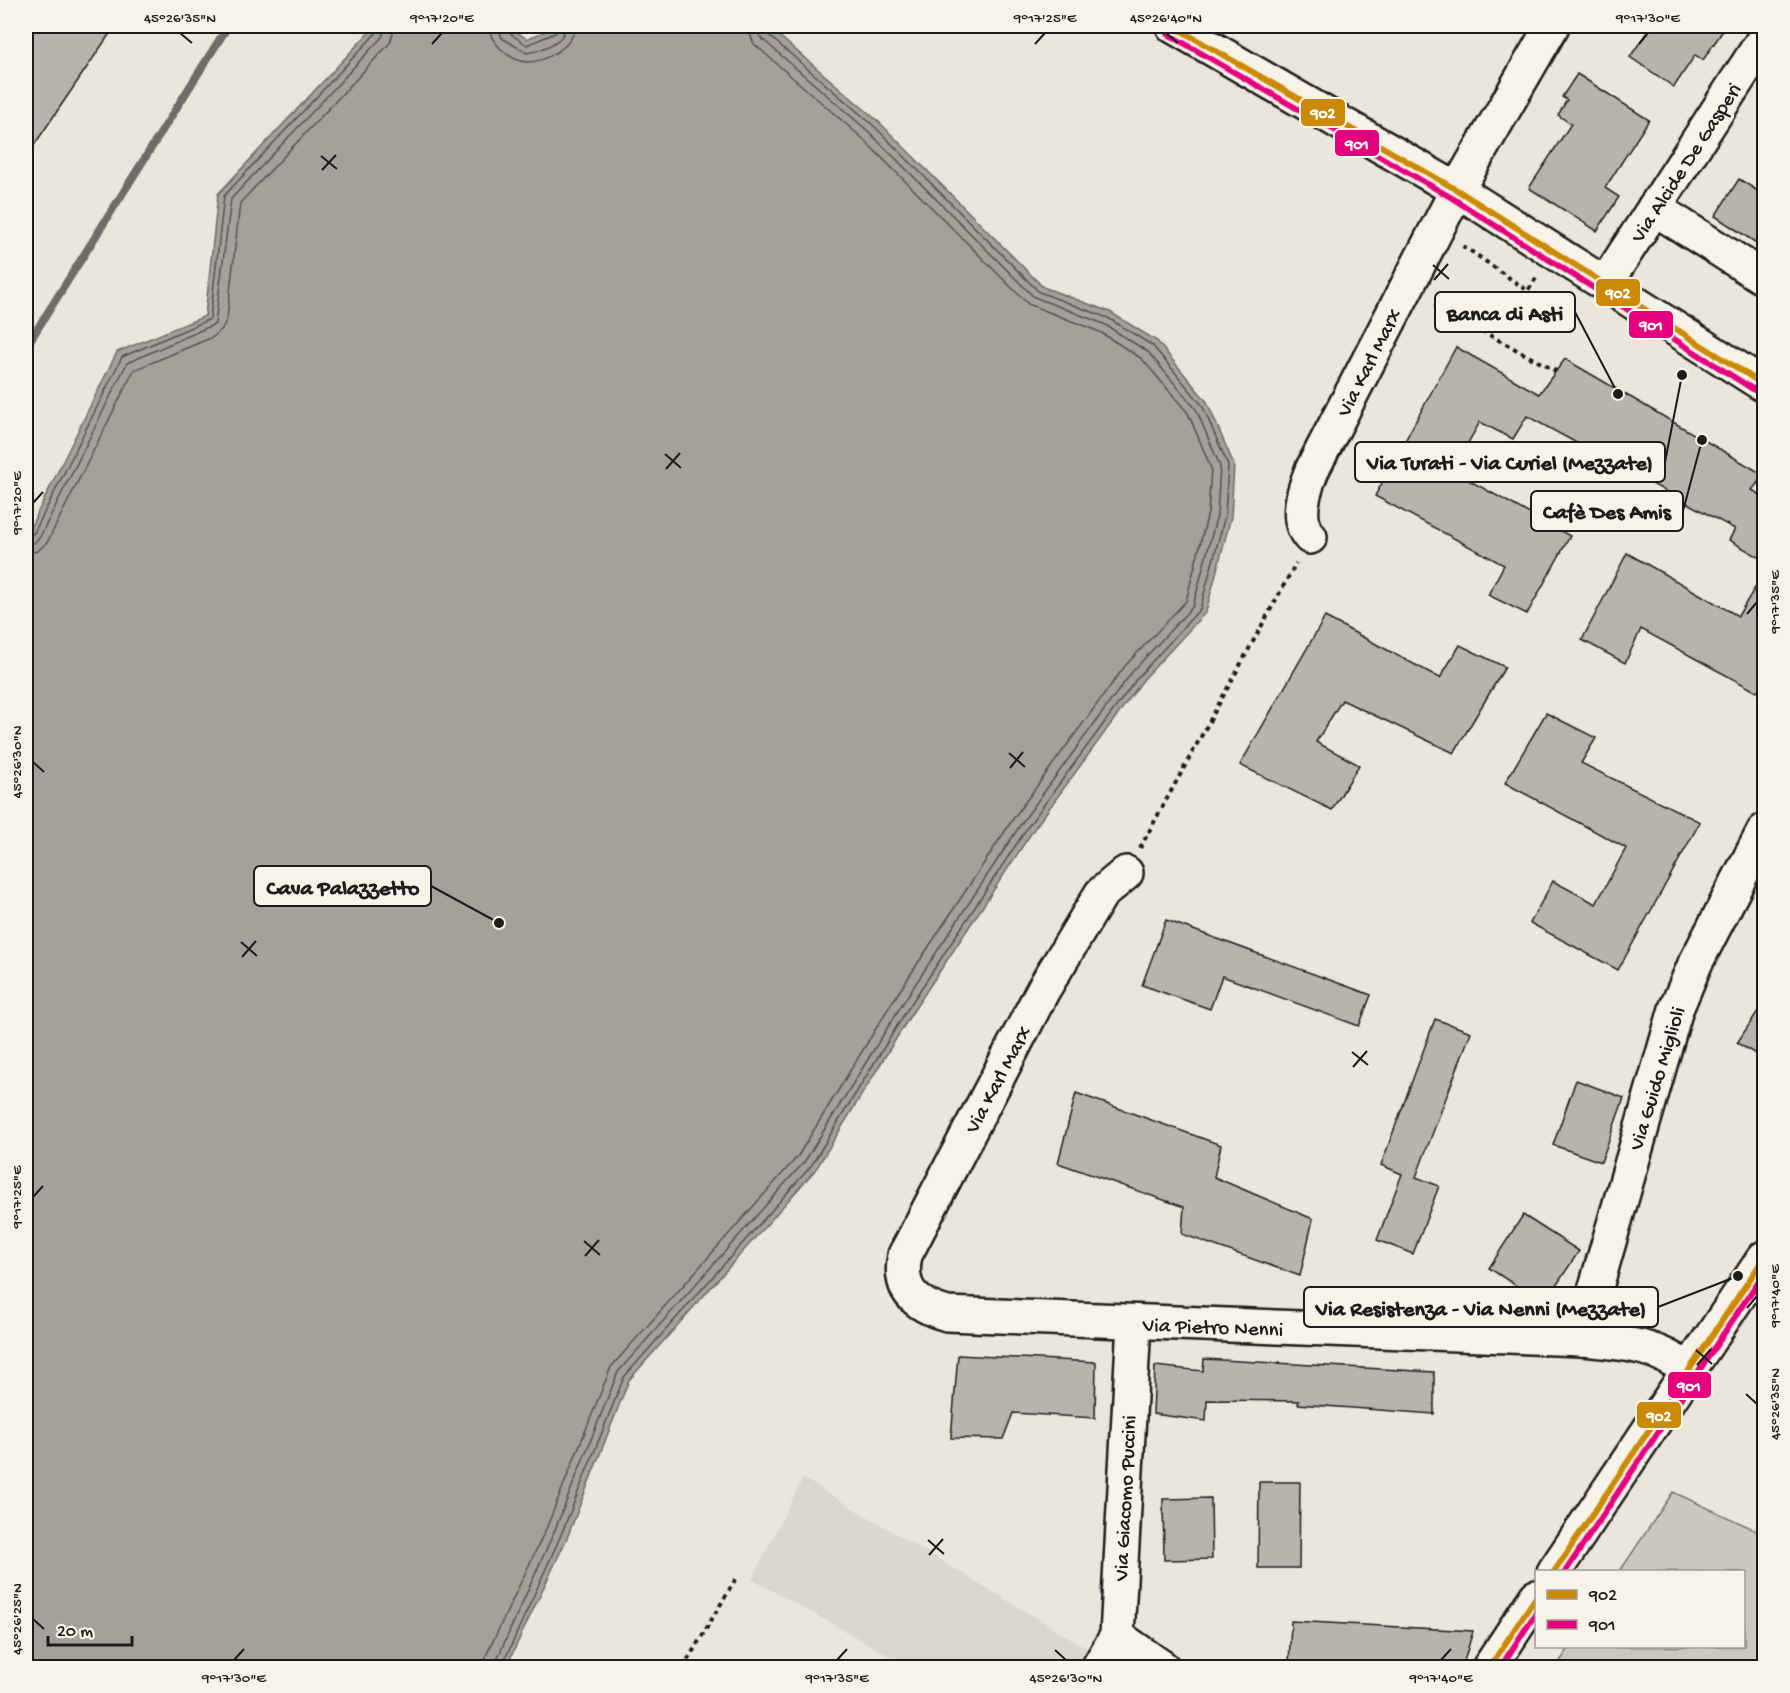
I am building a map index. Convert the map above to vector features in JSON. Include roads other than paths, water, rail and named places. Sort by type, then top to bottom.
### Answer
[{"type":"street","points":[[1173,26],[1457,190],[1764,385]]},
{"type":"street","name":"Via Karl Marx","points":[[1310,537],[1304,531],[1302,508],[1312,470],[1457,190],[1552,26]]},
{"type":"street","name":"Via Alcide De Gasperi","points":[[1605,284],[1764,39]]},
{"type":"street","points":[[1654,208],[1764,278]]},
{"type":"street","name":"Via Guido Miglioli","points":[[1581,1339],[1676,1009],[1695,964],[1764,831]]},
{"type":"street","name":"Via Karl Marx","points":[[914,1298],[904,1283],[902,1270],[905,1254],[1043,990],[1101,894],[1126,873]]},
{"type":"street","points":[[1555,1570],[1764,1258]]},
{"type":"street","name":"Via Pietro Nenni","points":[[914,1298],[929,1309],[946,1314],[1581,1339],[1649,1348],[1670,1356],[1689,1370]]},
{"type":"street","name":"Via Giacomo Puccini","points":[[1098,1668],[1117,1636],[1134,1323]]},
{"type":"street","points":[[1489,1668],[1535,1599]]},
{"type":"street","points":[[1117,1636],[1163,1668]]},
{"type":"water","points":[[375,26],[508,26],[527,39],[558,26],[751,26],[771,29],[878,121],[1043,287],[1110,312],[1157,341],[1207,402],[1234,465],[1231,517],[1206,612],[1143,680],[1034,829],[910,1016],[816,1169],[629,1380],[567,1538],[506,1667],[26,1667],[26,536],[117,352],[205,316],[218,194]]},
{"type":"waterway","points":[[26,347],[228,26]]},
{"type":"place","name":"Via Turati - Via Curiel (Mezzate)","points":[[1682,375]]},
{"type":"place","name":"Banca di Asti","points":[[1618,394]]},
{"type":"place","name":"Cafè Des Amis","points":[[1702,440]]},
{"type":"place","name":"Cava Palazzetto","points":[[499,923]]},
{"type":"place","name":"Via Resistenza - Via Nenni (Mezzate)","points":[[1738,1276]]}]
